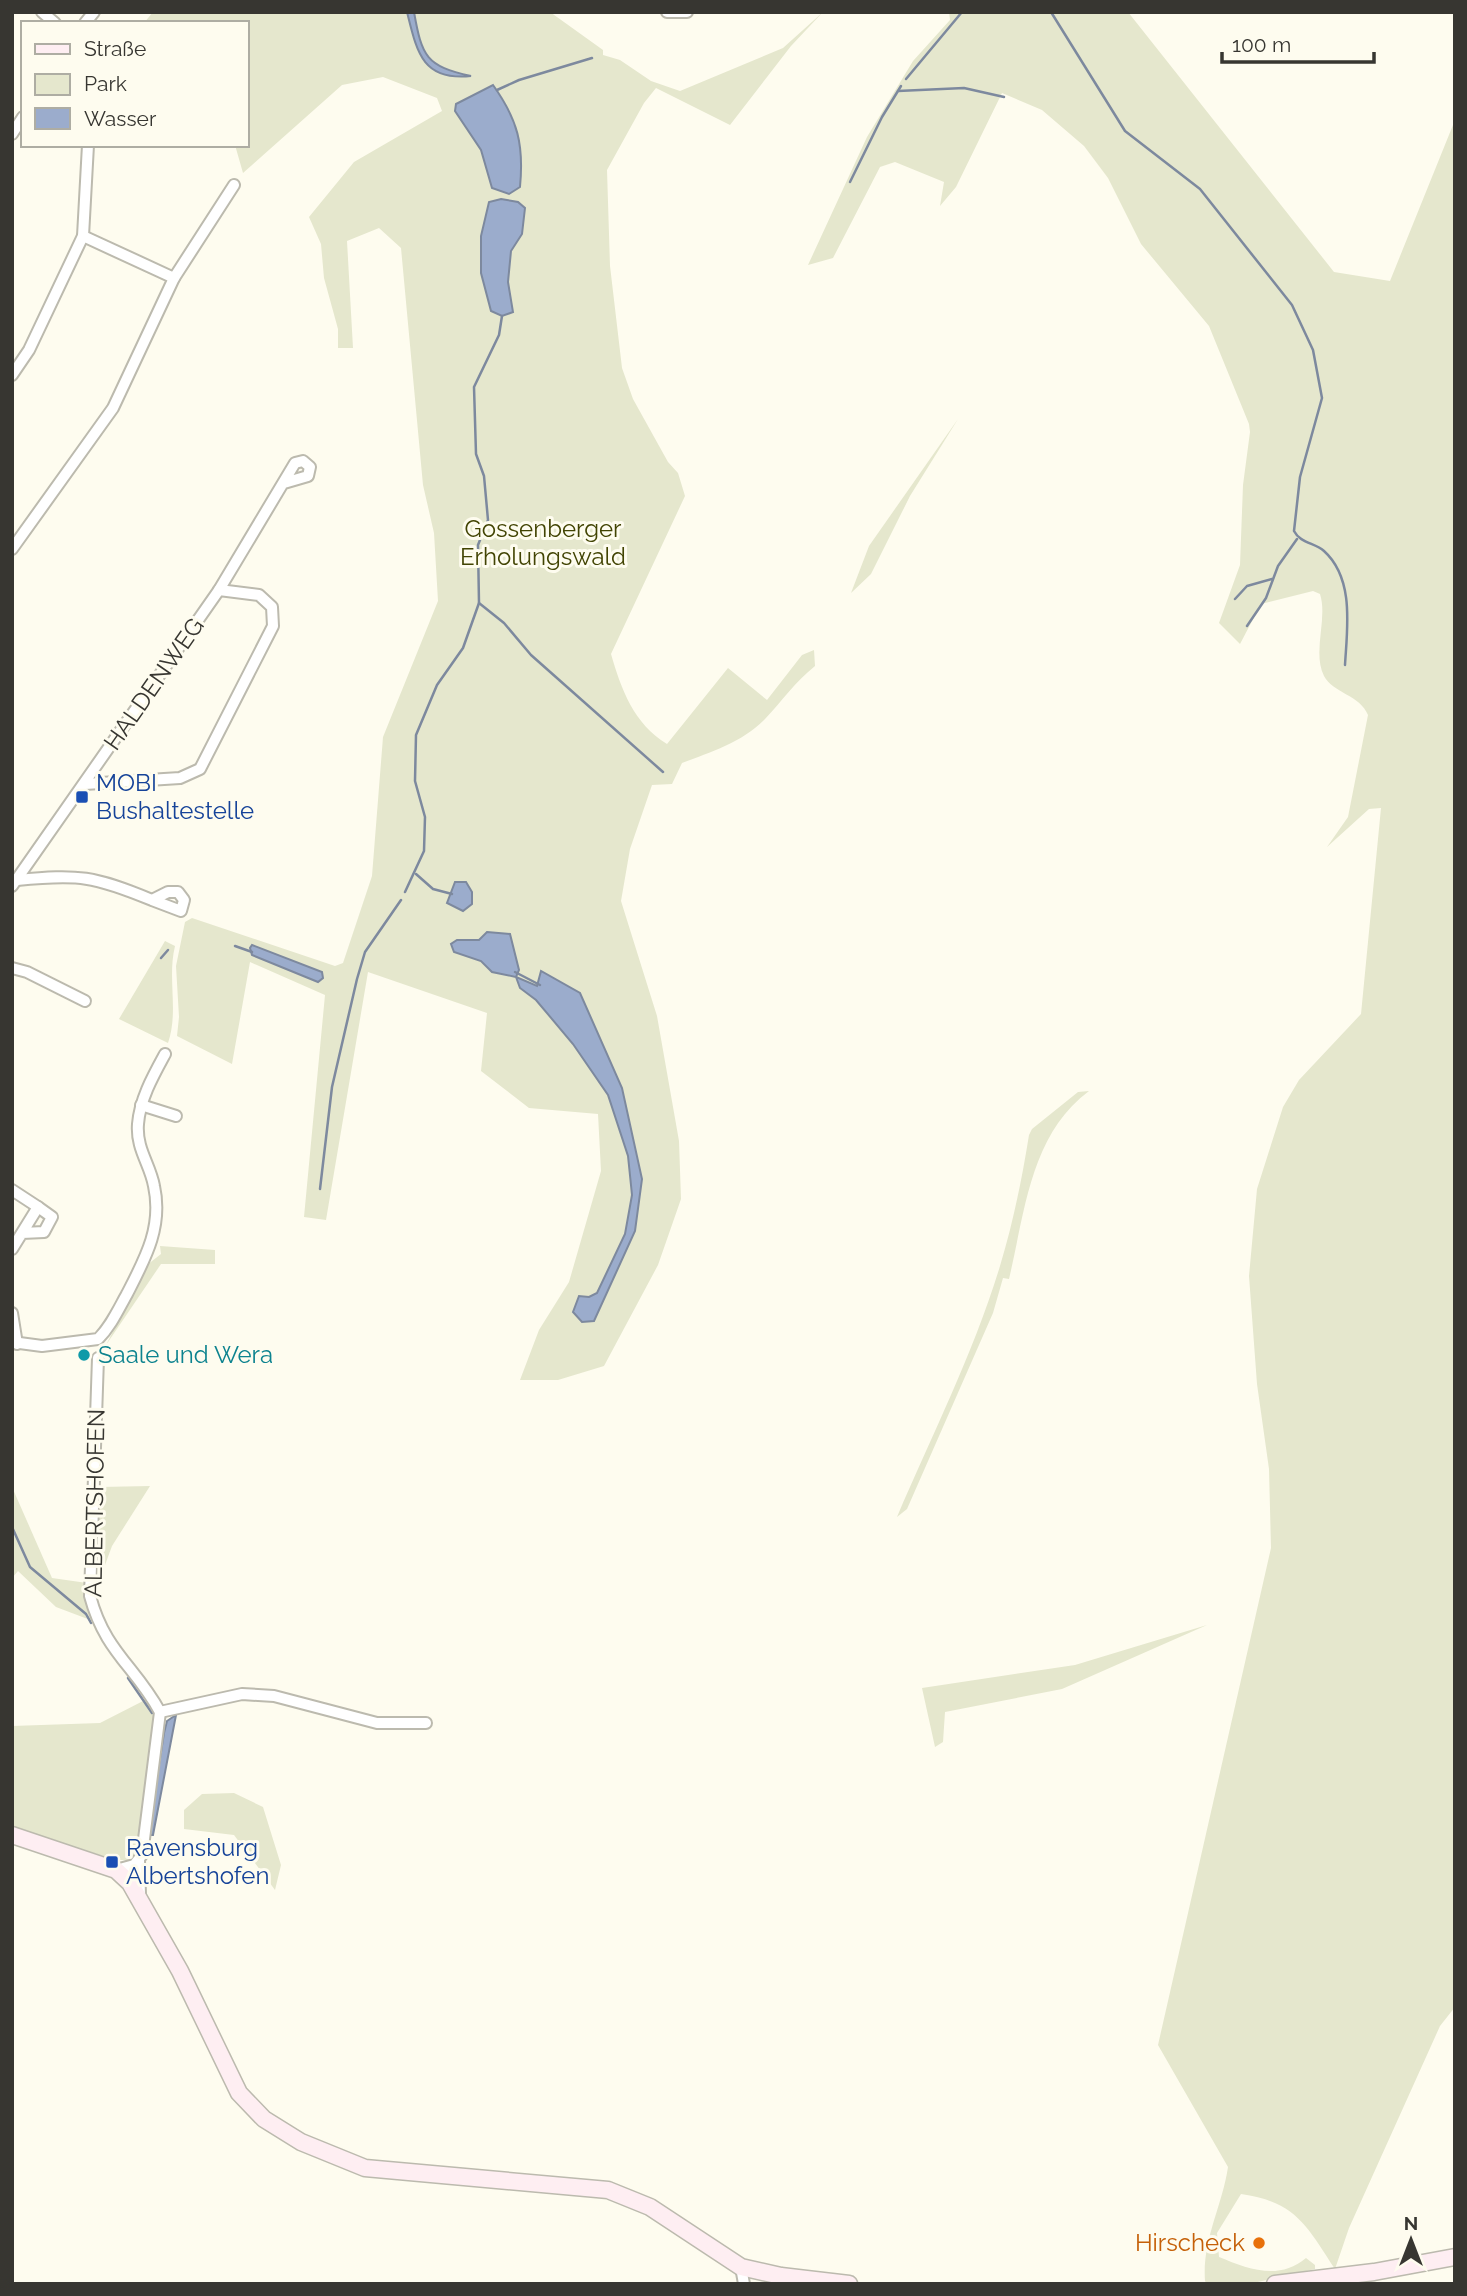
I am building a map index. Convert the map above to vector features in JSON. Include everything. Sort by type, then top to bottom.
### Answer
[{"type":"main road","points":[[12,1835],[116,1870],[139,1895],[180,1970],[228,2074],[249,2106],[272,2125],[342,2161],[394,2172],[608,2190],[661,2213],[741,2267],[781,2276],[849,2284]]},
{"type":"main road","points":[[1275,2284],[1374,2272],[1455,2257]]},
{"type":"street","points":[[667,12],[687,12]]},
{"type":"street","points":[[12,375],[29,350],[83,236],[88,147]]},
{"type":"street","points":[[12,549],[113,408],[174,278],[234,186]]},
{"type":"street","points":[[83,236],[174,278]]},
{"type":"street","name":"HALDENWEG","points":[[14,883],[219,590],[284,483]]},
{"type":"street","points":[[85,784],[180,778],[200,769],[273,626],[272,607],[259,595],[219,590]]},
{"type":"street","name":"HALDENWEG","points":[[14,883],[70,875],[105,881],[152,900]]},
{"type":"street","points":[[12,968],[85,1001]]},
{"type":"street","points":[[12,1313],[15,1343],[51,1345],[98,1339],[113,1319],[150,1249],[157,1211],[154,1184],[138,1142],[141,1105],[165,1054]]},
{"type":"street","points":[[141,1105],[176,1116]]},
{"type":"street","points":[[12,1190],[52,1217],[44,1232],[22,1233]]},
{"type":"street","points":[[12,1249],[38,1207]]},
{"type":"street","name":"ALBERTSHOFEN","points":[[98,1358],[90,1596],[97,1623],[111,1648],[160,1712]]},
{"type":"street","points":[[139,1895],[139,1860],[160,1712],[242,1694],[274,1696],[377,1723],[426,1723]]},
{"type":"street","points":[[116,1870],[127,1868],[139,1860]]},
{"type":"street","points":[[741,2267],[744,2284]]},
{"type":"green space","name":"Gossenberger Erholungswald","points":[[153,12],[550,12],[603,50],[603,55],[620,60],[651,81],[680,91],[783,48],[823,12],[791,46],[730,125],[656,88],[644,103],[607,170],[610,266],[622,368],[633,399],[668,462],[678,473],[685,496],[611,654],[624,693],[637,716],[667,744],[728,668],[767,700],[802,655],[814,650],[815,666],[765,719],[747,734],[726,746],[682,763],[672,784],[652,785],[630,849],[621,901],[657,1016],[679,1141],[681,1199],[658,1265],[604,1366],[558,1380],[520,1380],[539,1330],[569,1282],[601,1171],[598,1114],[529,1108],[481,1071],[487,1013],[368,972],[326,1220],[304,1217],[325,995],[250,962],[232,1064],[177,1036],[179,1017],[176,966],[185,922],[192,918],[335,966],[343,963],[372,876],[383,737],[438,601],[434,533],[423,485],[401,248],[379,228],[347,241],[353,348],[338,348],[338,329],[324,278],[321,244],[309,217],[354,162],[442,111],[437,98],[383,77],[342,85],[243,173],[236,147],[248,147],[248,21],[146,21]]},
{"type":"green space","points":[[949,12],[1128,12],[1334,272],[1390,281],[1455,120],[1455,2007],[1440,2026],[1349,2228],[1335,2269],[1298,2218],[1275,2203],[1241,2194],[1217,2233],[1219,2257],[1263,2271],[1285,2269],[1306,2258],[1315,2265],[1315,2269],[1249,2284],[1207,2284],[1205,2281],[1209,2237],[1228,2167],[1158,2045],[1271,1548],[1269,1469],[1257,1384],[1249,1276],[1257,1189],[1283,1107],[1299,1080],[1361,1014],[1381,808],[1369,809],[1327,847],[1348,817],[1368,715],[1359,703],[1328,682],[1324,676],[1319,656],[1322,614],[1320,594],[1313,591],[1261,604],[1240,644],[1219,623],[1240,565],[1243,485],[1249,424],[1209,326],[1141,244],[1108,178],[1084,146],[1042,110],[1002,93],[956,187],[940,206],[944,182],[895,162],[880,167],[833,258],[808,265],[867,137],[913,61],[950,20]]},
{"type":"green space","points":[[958,419],[910,496],[871,574],[851,593],[869,546]]},
{"type":"green space","points":[[165,941],[175,946],[172,971],[173,1019],[168,1043],[119,1019]]},
{"type":"green space","points":[[1089,1091],[1069,1109],[1042,1152],[1026,1202],[1009,1279],[1003,1278],[993,1313],[907,1509],[897,1517],[990,1298],[1013,1217],[1029,1135],[1032,1129],[1078,1092]]},
{"type":"green space","points":[[160,1246],[215,1250],[215,1264],[161,1264],[106,1345],[147,1265],[161,1254]]},
{"type":"green space","points":[[150,1486],[112,1546],[98,1584],[100,1487]]},
{"type":"green space","points":[[12,1487],[52,1578],[87,1583],[87,1605],[93,1621],[56,1607],[18,1571],[12,1578]]},
{"type":"green space","points":[[1207,1625],[1062,1689],[945,1712],[943,1742],[935,1747],[922,1688],[1075,1665]]},
{"type":"green space","points":[[147,1699],[157,1722],[139,1849],[129,1860],[117,1860],[12,1828],[12,1726],[100,1723]]},
{"type":"green space","points":[[234,1793],[263,1807],[281,1865],[275,1890],[234,1835],[184,1829],[184,1810],[202,1794]]},
{"type":"water","points":[[407,12],[414,12],[420,40],[435,63],[471,76],[442,74],[424,61],[414,40]]},
{"type":"water","points":[[493,85],[514,122],[520,145],[520,187],[509,194],[492,188],[481,150],[455,111],[456,104]]},
{"type":"water","points":[[501,199],[518,202],[525,208],[522,234],[511,251],[508,282],[513,312],[502,316],[491,311],[481,273],[481,236],[489,202]]},
{"type":"water","points":[[455,882],[466,882],[472,892],[472,904],[463,911],[447,903]]},
{"type":"water","points":[[487,932],[510,934],[519,970],[516,977],[492,972],[481,961],[454,952],[451,944],[457,940],[479,940]]},
{"type":"water","points":[[252,945],[322,972],[323,978],[318,982],[252,955]]},
{"type":"water","points":[[541,971],[580,993],[622,1088],[642,1179],[635,1231],[594,1321],[582,1322],[573,1312],[579,1296],[589,1297],[597,1293],[625,1234],[632,1195],[628,1156],[608,1095],[573,1044],[536,1000],[520,988],[516,977],[537,986]]},
{"type":"water","points":[[176,1715],[153,1835],[148,1835],[164,1733],[167,1721]]},
{"type":"waterway","points":[[906,79],[962,12]]},
{"type":"waterway","points":[[1051,12],[1125,131],[1200,189],[1292,305],[1313,350],[1322,398],[1300,477],[1294,531],[1300,538],[1324,551],[1341,576],[1347,605],[1345,665]]},
{"type":"waterway","points":[[497,90],[519,80],[592,58]]},
{"type":"waterway","points":[[850,182],[882,117],[901,86]]},
{"type":"waterway","points":[[898,91],[964,88],[1004,97]]},
{"type":"waterway","points":[[405,892],[424,851],[425,817],[415,781],[416,735],[437,685],[463,648],[479,603],[478,545],[488,520],[484,476],[476,454],[474,387],[499,335],[502,316]]},
{"type":"waterway","points":[[1247,626],[1266,598],[1278,566],[1297,539]]},
{"type":"waterway","points":[[1235,599],[1247,586],[1272,579]]},
{"type":"waterway","points":[[479,603],[504,623],[531,655],[663,772]]},
{"type":"waterway","points":[[416,874],[433,889],[452,894]]},
{"type":"waterway","points":[[320,1189],[332,1087],[357,979],[365,952],[401,900]]},
{"type":"waterway","points":[[235,946],[252,952]]},
{"type":"waterway","points":[[161,958],[168,950]]},
{"type":"waterway","points":[[515,972],[540,985]]},
{"type":"waterway","points":[[12,1527],[30,1567],[86,1614],[91,1623]]},
{"type":"waterway","points":[[128,1678],[152,1713]]},
{"type":"place","name":"MOBI Bushaltestelle","points":[[82,797]]},
{"type":"place","name":"Saale und Wera","points":[[84,1355]]},
{"type":"place","name":"Ravensburg Albertshofen","points":[[112,1862]]},
{"type":"place","name":"Hirscheck","points":[[1259,2243]]}]
